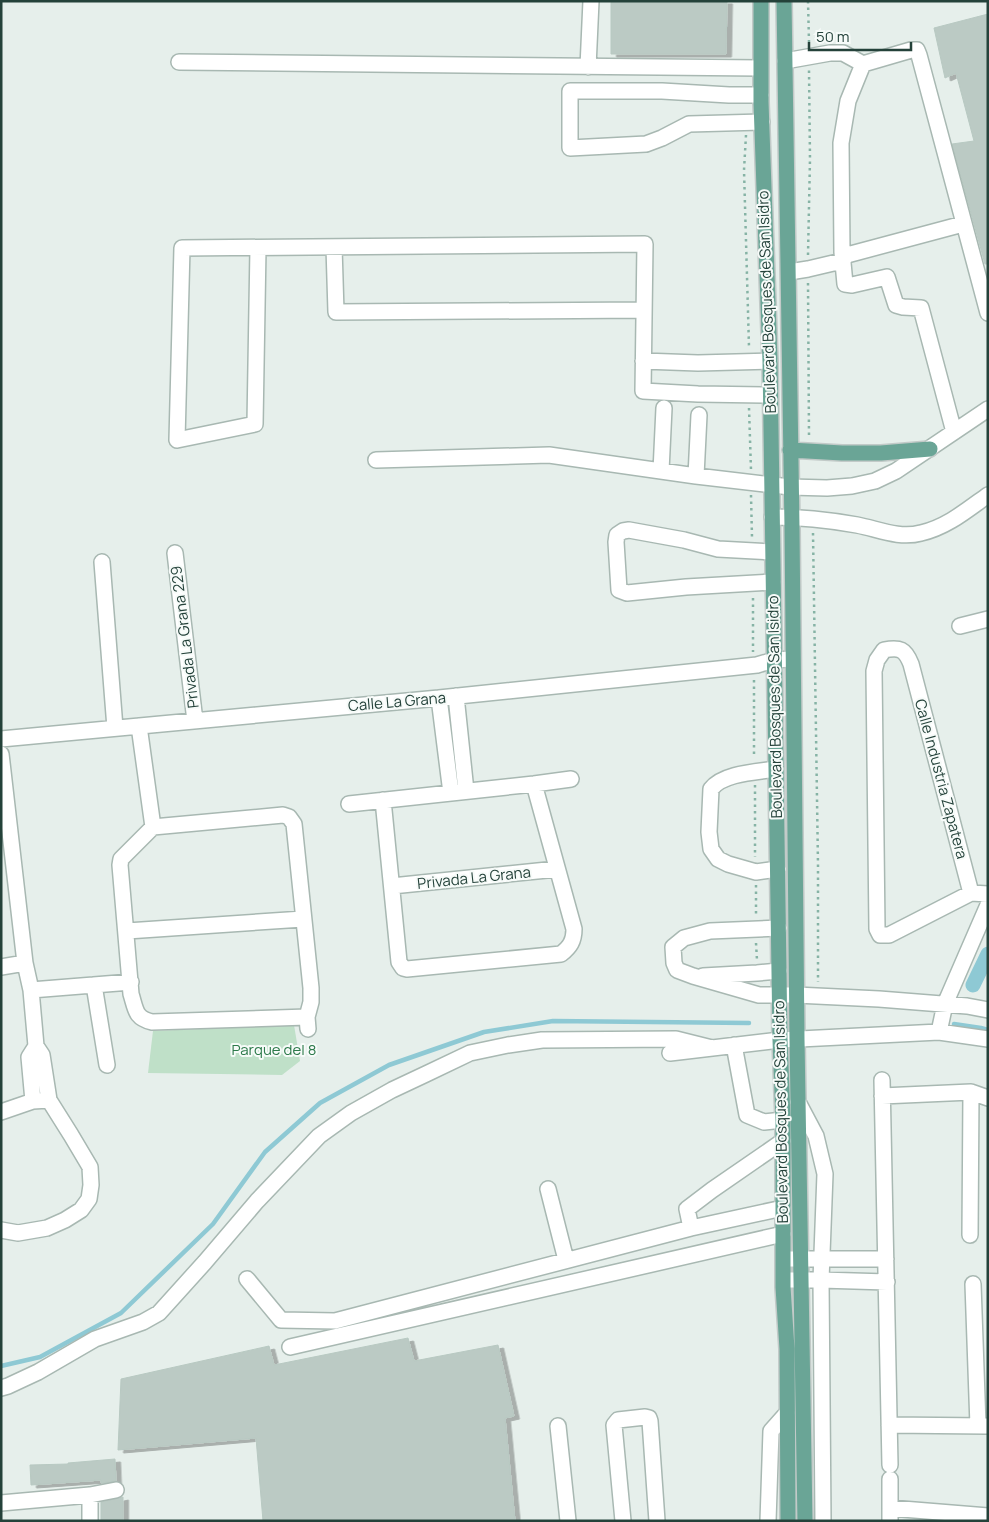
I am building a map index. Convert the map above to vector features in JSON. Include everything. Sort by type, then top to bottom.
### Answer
[{"type":"main road","name":"Boulevard Bosques de San Isidro","points":[[761,1],[760,68],[770,361],[779,995],[783,1120],[783,1234],[787,1348],[788,1521]]},
{"type":"main road","name":"Boulevard Bosques de San Isidro","points":[[784,1],[790,486],[792,517],[796,995],[805,1521]]},
{"type":"main road","points":[[790,450],[881,453],[930,449]]},
{"type":"street","points":[[588,67],[591,1]]},
{"type":"street","points":[[785,61],[830,53],[843,53],[863,64],[916,50],[988,313]]},
{"type":"street","points":[[180,62],[760,68]]},
{"type":"street","points":[[863,64],[848,101],[840,143],[845,284],[852,285],[887,276],[896,305],[920,308],[954,432]]},
{"type":"street","points":[[761,95],[662,91],[570,91],[570,148],[646,144],[689,124],[762,122]]},
{"type":"street","points":[[788,267],[808,269],[844,256],[963,224]]},
{"type":"street","points":[[258,248],[255,424],[177,440],[182,248],[645,244],[643,391],[770,395]]},
{"type":"street","points":[[334,247],[336,312],[644,310]]},
{"type":"street","points":[[644,361],[698,363],[770,361]]},
{"type":"street","points":[[661,471],[664,408]]},
{"type":"street","points":[[376,460],[549,456],[772,485],[827,488],[852,486],[875,481],[896,472],[988,409]]},
{"type":"street","points":[[696,476],[699,415]]},
{"type":"street","points":[[772,517],[792,517],[858,525],[901,536],[920,534],[936,529],[952,521],[988,496]]},
{"type":"street","points":[[772,552],[718,549],[684,540],[629,530],[617,535],[616,542],[619,590],[627,593],[686,587],[773,582]]},
{"type":"street","name":"Privada La Grana 229","points":[[175,553],[195,721]]},
{"type":"street","points":[[102,562],[115,728]]},
{"type":"street","points":[[960,626],[988,619]]},
{"type":"street","name":"Calle Industria Zapatera","points":[[896,648],[906,653],[911,664],[971,893],[889,935],[880,935],[877,928],[874,670],[877,660],[884,650],[896,648]]},
{"type":"street","name":"Calle La Grana","points":[[1,739],[439,698],[756,665],[774,660],[792,659]]},
{"type":"street","points":[[456,696],[458,792]]},
{"type":"street","points":[[439,698],[458,792]]},
{"type":"street","points":[[138,726],[153,827]]},
{"type":"street","points":[[1,754],[24,963],[30,990],[36,1046],[42,1055],[40,1100],[71,1134],[90,1167],[92,1185],[89,1199],[80,1210],[65,1220],[47,1228],[18,1233],[1,1230]]},
{"type":"street","points":[[776,769],[729,777],[716,783],[712,788],[709,832],[711,849],[718,859],[756,872],[778,869]]},
{"type":"street","points":[[349,804],[571,779]]},
{"type":"street","points":[[384,800],[400,962],[403,968],[561,954],[568,949],[572,941],[574,929],[534,784]]},
{"type":"street","points":[[282,815],[289,817],[294,824],[311,988],[311,1002],[307,1023],[152,1022],[142,1020],[137,1014],[131,994],[120,865],[121,859],[153,827],[282,815]]},
{"type":"street","name":"Privada La Grana","points":[[392,886],[557,870]]},
{"type":"street","points":[[971,893],[988,894]]},
{"type":"street","points":[[939,1032],[945,1004],[988,905]]},
{"type":"street","points":[[126,931],[303,919]]},
{"type":"street","points":[[779,928],[710,931],[684,938],[673,947],[674,963],[677,970],[692,976],[759,994],[879,999],[967,1006],[988,1010]]},
{"type":"street","points":[[1,966],[24,963]]},
{"type":"street","points":[[692,976],[779,971]]},
{"type":"street","points":[[30,990],[131,982]]},
{"type":"street","points":[[94,985],[107,1065]]},
{"type":"street","points":[[670,1053],[780,1040],[939,1032],[988,1039]]},
{"type":"street","points":[[1,1388],[38,1372],[95,1339],[143,1322],[159,1313],[257,1201],[319,1136],[351,1113],[392,1090],[470,1054],[508,1045],[542,1040],[676,1039],[712,1048]]},
{"type":"street","points":[[734,1045],[747,1115],[764,1122],[783,1120]]},
{"type":"street","points":[[882,1080],[890,1514],[982,1517]]},
{"type":"street","points":[[882,1096],[971,1092],[988,1098]]},
{"type":"street","points":[[970,1236],[971,1092]]},
{"type":"street","points":[[1,1112],[40,1100]]},
{"type":"street","name":"Boulevard Bosques de San Isidro","points":[[798,1102],[816,1136],[825,1174],[821,1280],[822,1521]]},
{"type":"street","points":[[691,1228],[688,1209],[783,1141]]},
{"type":"street","points":[[548,1189],[566,1260]]},
{"type":"street","points":[[247,1279],[281,1320],[335,1320],[691,1228],[783,1208]]},
{"type":"street","points":[[290,1347],[783,1234]]},
{"type":"street","points":[[784,1259],[886,1259]]},
{"type":"street","points":[[784,1280],[887,1282]]},
{"type":"street","points":[[889,1425],[983,1426],[973,1284]]},
{"type":"street","points":[[768,1521],[771,1431],[787,1413]]},
{"type":"street","points":[[623,1521],[614,1425],[618,1420],[644,1417],[649,1418],[650,1421],[657,1521]]},
{"type":"street","points":[[558,1426],[568,1521]]},
{"type":"street","points":[[1,1503],[90,1495],[116,1490]]},
{"type":"street","points":[[90,1495],[90,1521]]},
{"type":"green space","name":"Parque del 8","points":[[294,1025],[300,1061],[282,1075],[148,1073],[153,1031]]},
{"type":"building","points":[[611,1],[727,1],[726,54],[611,54]]},
{"type":"building","points":[[988,14],[988,264],[985,264],[952,144],[974,141],[956,73],[945,78],[934,28]]},
{"type":"building","points":[[408,1338],[414,1361],[498,1345],[514,1416],[505,1418],[515,1521],[263,1521],[256,1438],[118,1450],[121,1379],[269,1346],[274,1365]]},
{"type":"building","points":[[115,1459],[116,1481],[101,1483],[101,1480],[31,1485],[30,1465],[68,1464]]},
{"type":"building","points":[[123,1497],[123,1521],[101,1521],[101,1502]]},
{"type":"waterway","points":[[973,985],[988,954]]},
{"type":"waterway","points":[[1,1366],[40,1357],[121,1313],[213,1224],[265,1152],[320,1103],[389,1065],[484,1032],[553,1021],[749,1023]]},
{"type":"waterway","points":[[954,1024],[988,1030]]}]
